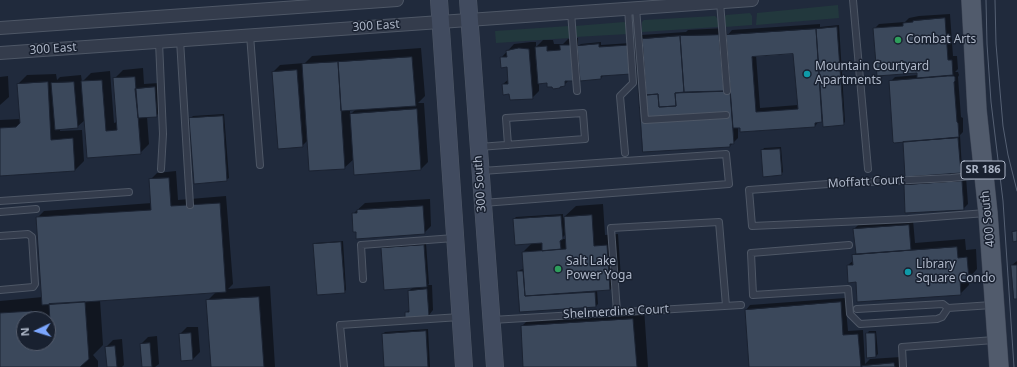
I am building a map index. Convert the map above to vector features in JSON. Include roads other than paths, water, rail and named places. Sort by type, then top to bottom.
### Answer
[{"type":"main road","name":"400 South","points":[[971,0],[977,110],[988,213],[999,367]]},
{"type":"street","name":"300 East","points":[[0,28],[306,3],[397,0]]},
{"type":"street","points":[[439,0],[454,238],[464,367]]},
{"type":"street","name":"300 South","points":[[468,0],[468,19],[490,320],[495,367]]},
{"type":"street","name":"300 East","points":[[0,53],[752,0]]},
{"type":"lane","points":[[853,0],[868,169]]},
{"type":"lane","points":[[720,2],[727,91]]},
{"type":"lane","points":[[632,8],[645,120],[726,115]]},
{"type":"lane","points":[[625,153],[620,96],[633,83],[632,8]]},
{"type":"lane","points":[[571,12],[577,91]]},
{"type":"lane","points":[[250,35],[260,165]]},
{"type":"lane","points":[[180,40],[190,205]]},
{"type":"lane","points":[[159,42],[163,134],[161,169]]},
{"type":"lane","points":[[478,147],[508,145],[585,139],[583,113],[506,118],[508,145]]},
{"type":"lane","points":[[480,171],[726,154],[729,184],[482,203]]},
{"type":"lane","name":"Moffatt Court","points":[[983,174],[951,178],[828,184],[749,190],[752,226],[908,219],[988,213]]},
{"type":"lane","points":[[0,201],[129,192]]},
{"type":"lane","points":[[0,212],[36,209]]},
{"type":"lane","points":[[617,312],[611,228],[719,222],[726,306]]},
{"type":"lane","points":[[0,236],[28,234],[32,237],[35,284],[33,287],[0,290]]},
{"type":"lane","points":[[363,279],[361,245],[454,238]]},
{"type":"lane","points":[[849,245],[751,253],[754,295],[848,289],[850,314],[860,324],[937,319],[942,317],[948,308]]},
{"type":"lane","points":[[857,309],[943,304],[948,308],[995,305]]},
{"type":"lane","name":"Shelmerdine Court","points":[[490,320],[741,305]]},
{"type":"lane","points":[[344,367],[340,326],[460,317]]},
{"type":"lane","points":[[903,367],[902,347],[998,339]]},
{"type":"tram line","points":[[986,0],[991,102],[1003,201],[1014,367]]},
{"type":"tram line","points":[[995,0],[996,44],[1003,126],[1008,155],[1017,191]]},
{"type":"place","name":"Combat Arts","points":[[898,40]]},
{"type":"place","name":"Mountain Courtyard Apartments","points":[[807,74]]},
{"type":"place","name":"Salt Lake Power Yoga","points":[[558,269]]},
{"type":"place","name":"Library Square Condo","points":[[908,272]]}]
